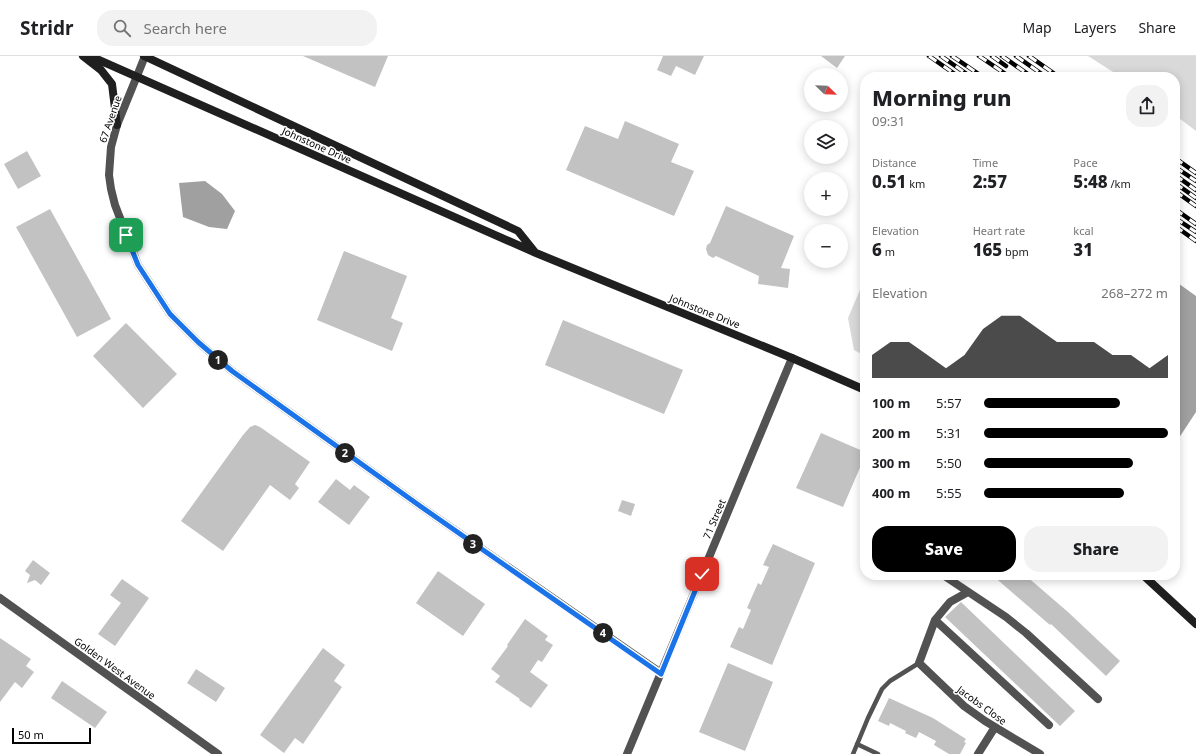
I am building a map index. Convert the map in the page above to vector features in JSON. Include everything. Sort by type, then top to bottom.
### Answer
[{"type":"main road","points":[[84,56],[101,70],[112,84],[117,125]]},
{"type":"main road","name":"Johnstone Drive","points":[[90,56],[536,253],[792,358],[860,388]]},
{"type":"main road","name":"Johnstone Drive","points":[[145,56],[518,231],[536,253]]},
{"type":"main road","points":[[1148,580],[1196,624]]},
{"type":"street","name":"67 Avenue","points":[[145,56],[117,125],[111,147],[109,161],[111,189],[115,205],[138,265],[170,314],[214,357],[232,371],[420,506],[661,674]]},
{"type":"street","name":"71 Street","points":[[627,754],[792,358]]},
{"type":"street","points":[[950,580],[1006,617],[1026,633],[1098,699]]},
{"type":"street","points":[[919,663],[935,620],[950,602],[968,592]]},
{"type":"street","name":"Golden West Avenue","points":[[0,598],[218,754]]},
{"type":"street","points":[[935,620],[1049,725]]},
{"type":"street","name":"Jacobs Close","points":[[919,663],[964,706],[995,727],[1040,754]]},
{"type":"street","points":[[978,754],[995,727]]},
{"type":"lane","points":[[853,754],[882,689],[890,681],[919,663]]},
{"type":"lane","points":[[857,744],[878,754]]},
{"type":"shaded area","points":[[1088,56],[1196,56],[1196,131],[1180,119],[1180,72],[1113,72]]},
{"type":"shaded area","points":[[205,181],[222,194],[235,211],[227,229],[209,227],[183,217],[179,183]]},
{"type":"shaded area","points":[[1180,285],[1196,296],[1196,412],[1180,436]]},
{"type":"shaded area","points":[[860,290],[860,353],[854,350],[848,318]]},
{"type":"building","points":[[303,56],[388,56],[375,87]]},
{"type":"building","points":[[663,56],[704,56],[695,75],[676,66],[671,76],[657,70]]},
{"type":"building","points":[[821,56],[845,56],[837,68]]},
{"type":"building","points":[[625,121],[679,144],[671,162],[694,171],[674,216],[566,170],[585,126],[618,139]]},
{"type":"building","points":[[27,151],[41,176],[18,189],[4,164]]},
{"type":"building","points":[[726,206],[794,236],[781,268],[790,269],[788,288],[758,284],[759,276],[716,256],[713,258],[708,255],[706,249],[707,245],[710,243]]},
{"type":"building","points":[[50,209],[111,319],[77,337],[16,227]]},
{"type":"building","points":[[344,251],[407,276],[391,318],[403,323],[392,351],[317,320]]},
{"type":"building","points":[[563,320],[683,370],[664,414],[545,365]]},
{"type":"building","points":[[126,323],[177,374],[143,408],[93,356]]},
{"type":"building","points":[[255,425],[310,462],[295,484],[299,488],[290,500],[270,485],[223,551],[181,521],[243,435],[250,427]]},
{"type":"building","points":[[821,433],[860,450],[860,468],[843,507],[796,488]]},
{"type":"building","points":[[336,479],[350,490],[354,485],[370,497],[349,525],[318,502]]},
{"type":"building","points":[[622,500],[635,504],[631,516],[618,511]]},
{"type":"building","points":[[773,544],[815,563],[772,665],[730,647],[739,627],[743,629],[751,610],[747,608],[758,583],[761,585],[769,567],[763,565]]},
{"type":"building","points":[[33,560],[50,573],[41,585],[35,580],[27,583],[30,575],[25,571]]},
{"type":"building","points":[[438,571],[485,604],[463,636],[416,603]]},
{"type":"building","points":[[122,579],[149,598],[115,646],[98,634],[121,603],[110,595]]},
{"type":"building","points":[[998,580],[1031,580],[1068,612],[1120,661],[1106,676],[1051,624],[1050,625]]},
{"type":"building","points":[[961,602],[1075,711],[1060,726],[945,617]]},
{"type":"building","points":[[525,619],[548,636],[545,640],[553,645],[542,662],[538,660],[530,672],[548,685],[531,708],[495,682],[500,676],[491,669]]},
{"type":"building","points":[[0,638],[31,659],[26,666],[34,672],[22,688],[15,682],[0,702]]},
{"type":"building","points":[[323,648],[345,665],[334,681],[342,687],[303,744],[295,738],[284,753],[260,735]]},
{"type":"building","points":[[728,663],[773,682],[745,751],[699,732]]},
{"type":"building","points":[[196,669],[225,688],[216,702],[187,683]]},
{"type":"building","points":[[62,681],[107,712],[95,728],[51,698]]},
{"type":"building","points":[[889,698],[933,718],[966,739],[964,742],[966,743],[960,754],[949,754],[934,745],[936,741],[919,732],[916,738],[890,723],[889,726],[878,721]]},
{"type":"railway","points":[[929,56],[952,72]]},
{"type":"railway","points":[[941,56],[964,72]]},
{"type":"railway","points":[[952,56],[976,72]]},
{"type":"railway","points":[[979,56],[1003,72]]},
{"type":"railway","points":[[992,56],[1006,66]]},
{"type":"railway","points":[[1002,56],[1025,72]]},
{"type":"railway","points":[[1016,56],[1039,72]]},
{"type":"railway","points":[[1029,56],[1052,72]]},
{"type":"railway","points":[[1180,162],[1196,173]]},
{"type":"railway","points":[[1180,170],[1196,181]]},
{"type":"railway","points":[[1180,179],[1196,190]]},
{"type":"railway","points":[[1180,187],[1196,198]]},
{"type":"railway","points":[[1180,195],[1196,206]]},
{"type":"railway","points":[[1180,213],[1196,224]]},
{"type":"railway","points":[[1180,221],[1196,232]]},
{"type":"railway","points":[[1180,230],[1196,241]]},
{"type":"route","points":[[126,235],[138,265],[170,314],[214,357],[420,506],[661,674],[702,574]]}]
